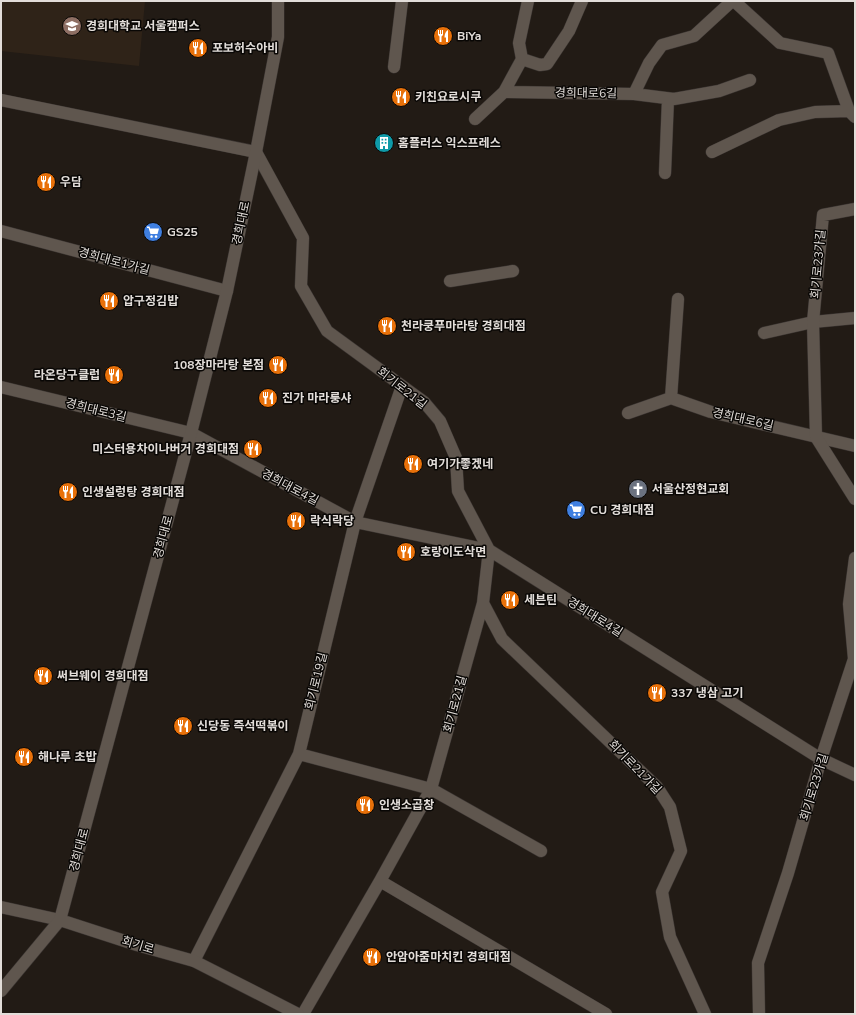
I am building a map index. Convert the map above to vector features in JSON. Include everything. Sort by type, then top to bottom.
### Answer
[{"type":"street","name":"경희대로","points":[[60,920],[191,433],[227,291],[278,37],[278,1]]},
{"type":"street","points":[[394,68],[402,1]]},
{"type":"street","points":[[475,119],[504,92],[522,59],[519,43],[528,1]]},
{"type":"street","points":[[522,59],[540,65],[547,64],[569,31],[582,1]]},
{"type":"street","points":[[634,94],[649,63],[662,45],[694,36],[733,1],[780,43],[828,53],[852,114],[815,112],[779,120],[712,152]]},
{"type":"street","name":"경희대로6길","points":[[504,92],[634,94],[674,99],[719,91],[750,80]]},
{"type":"street","points":[[665,173],[668,99]]},
{"type":"street","points":[[1,100],[256,152]]},
{"type":"street","name":"회기로21길","points":[[256,152],[303,238],[302,286],[327,332],[424,402],[440,421],[456,458],[458,491],[489,550],[483,603],[431,789],[303,1014]]},
{"type":"street","name":"회기로23가길","points":[[816,437],[813,322],[823,215],[855,209]]},
{"type":"street","name":"경희대로1가길","points":[[1,231],[227,291]]},
{"type":"street","points":[[450,280],[513,271]]},
{"type":"street","points":[[628,414],[671,398],[678,299]]},
{"type":"street","points":[[764,333],[813,322],[855,318]]},
{"type":"street","name":"회기로19길","points":[[194,961],[299,754],[355,522],[402,386]]},
{"type":"street","name":"경희대로3길","points":[[1,387],[191,433]]},
{"type":"street","name":"경희대로6길","points":[[671,398],[711,412],[816,437]]},
{"type":"street","name":"경희대로4길","points":[[191,433],[355,522],[489,550],[822,759],[855,775]]},
{"type":"street","points":[[816,437],[855,446]]},
{"type":"street","points":[[816,437],[855,499]]},
{"type":"street","name":"회기로23가길","points":[[759,1014],[758,963],[788,873],[854,659],[852,604],[855,558]]},
{"type":"street","name":"회기로21가길","points":[[483,603],[502,639],[657,787],[670,807],[681,851],[662,892],[670,937],[704,1014]]},
{"type":"street","points":[[299,754],[431,789],[541,851]]},
{"type":"street","points":[[380,881],[606,1014]]},
{"type":"street","name":"회기로","points":[[1,907],[60,920],[194,961],[298,1014]]},
{"type":"street","points":[[1,991],[60,920]]},
{"type":"shaded area","name":"경희대학교 서울캠퍼스","points":[[1,1],[145,1],[139,66],[1,51]]},
{"type":"place","name":"경희대학교 서울캠퍼스","points":[[72,26]]},
{"type":"place","name":"BiYa","points":[[443,36]]},
{"type":"place","name":"포보허수아비","points":[[198,48]]},
{"type":"place","name":"키친요로시쿠","points":[[401,97]]},
{"type":"place","name":"홈플러스 익스프레스","points":[[384,143]]},
{"type":"place","name":"우담","points":[[46,182]]},
{"type":"place","name":"GS25","points":[[153,232]]},
{"type":"place","name":"압구정김밥","points":[[109,301]]},
{"type":"place","name":"천라쿵푸마라탕 경희대점","points":[[387,326]]},
{"type":"place","name":"108장마라탕 본점","points":[[278,365]]},
{"type":"place","name":"라온당구클럽","points":[[114,375]]},
{"type":"place","name":"진가 마라룽샤","points":[[268,398]]},
{"type":"place","name":"미스터용차이나버거 경희대점","points":[[253,449]]},
{"type":"place","name":"여기가좋겠네","points":[[413,464]]},
{"type":"place","name":"서울산정현교회","points":[[638,489]]},
{"type":"place","name":"인생설렁탕 경희대점","points":[[68,492]]},
{"type":"place","name":"CU 경희대점","points":[[576,510]]},
{"type":"place","name":"락식락당","points":[[296,521]]},
{"type":"place","name":"호랑이도삭면","points":[[406,552]]},
{"type":"place","name":"세븐틴","points":[[510,600]]},
{"type":"place","name":"써브웨이 경희대점","points":[[43,676]]},
{"type":"place","name":"337 냉삼 고기","points":[[657,693]]},
{"type":"place","name":"신당동 즉석떡볶이","points":[[183,726]]},
{"type":"place","name":"해나루 초밥","points":[[24,757]]},
{"type":"place","name":"인생소곱창","points":[[365,805]]},
{"type":"place","name":"안암아줌마치킨 경희대점","points":[[372,957]]}]
